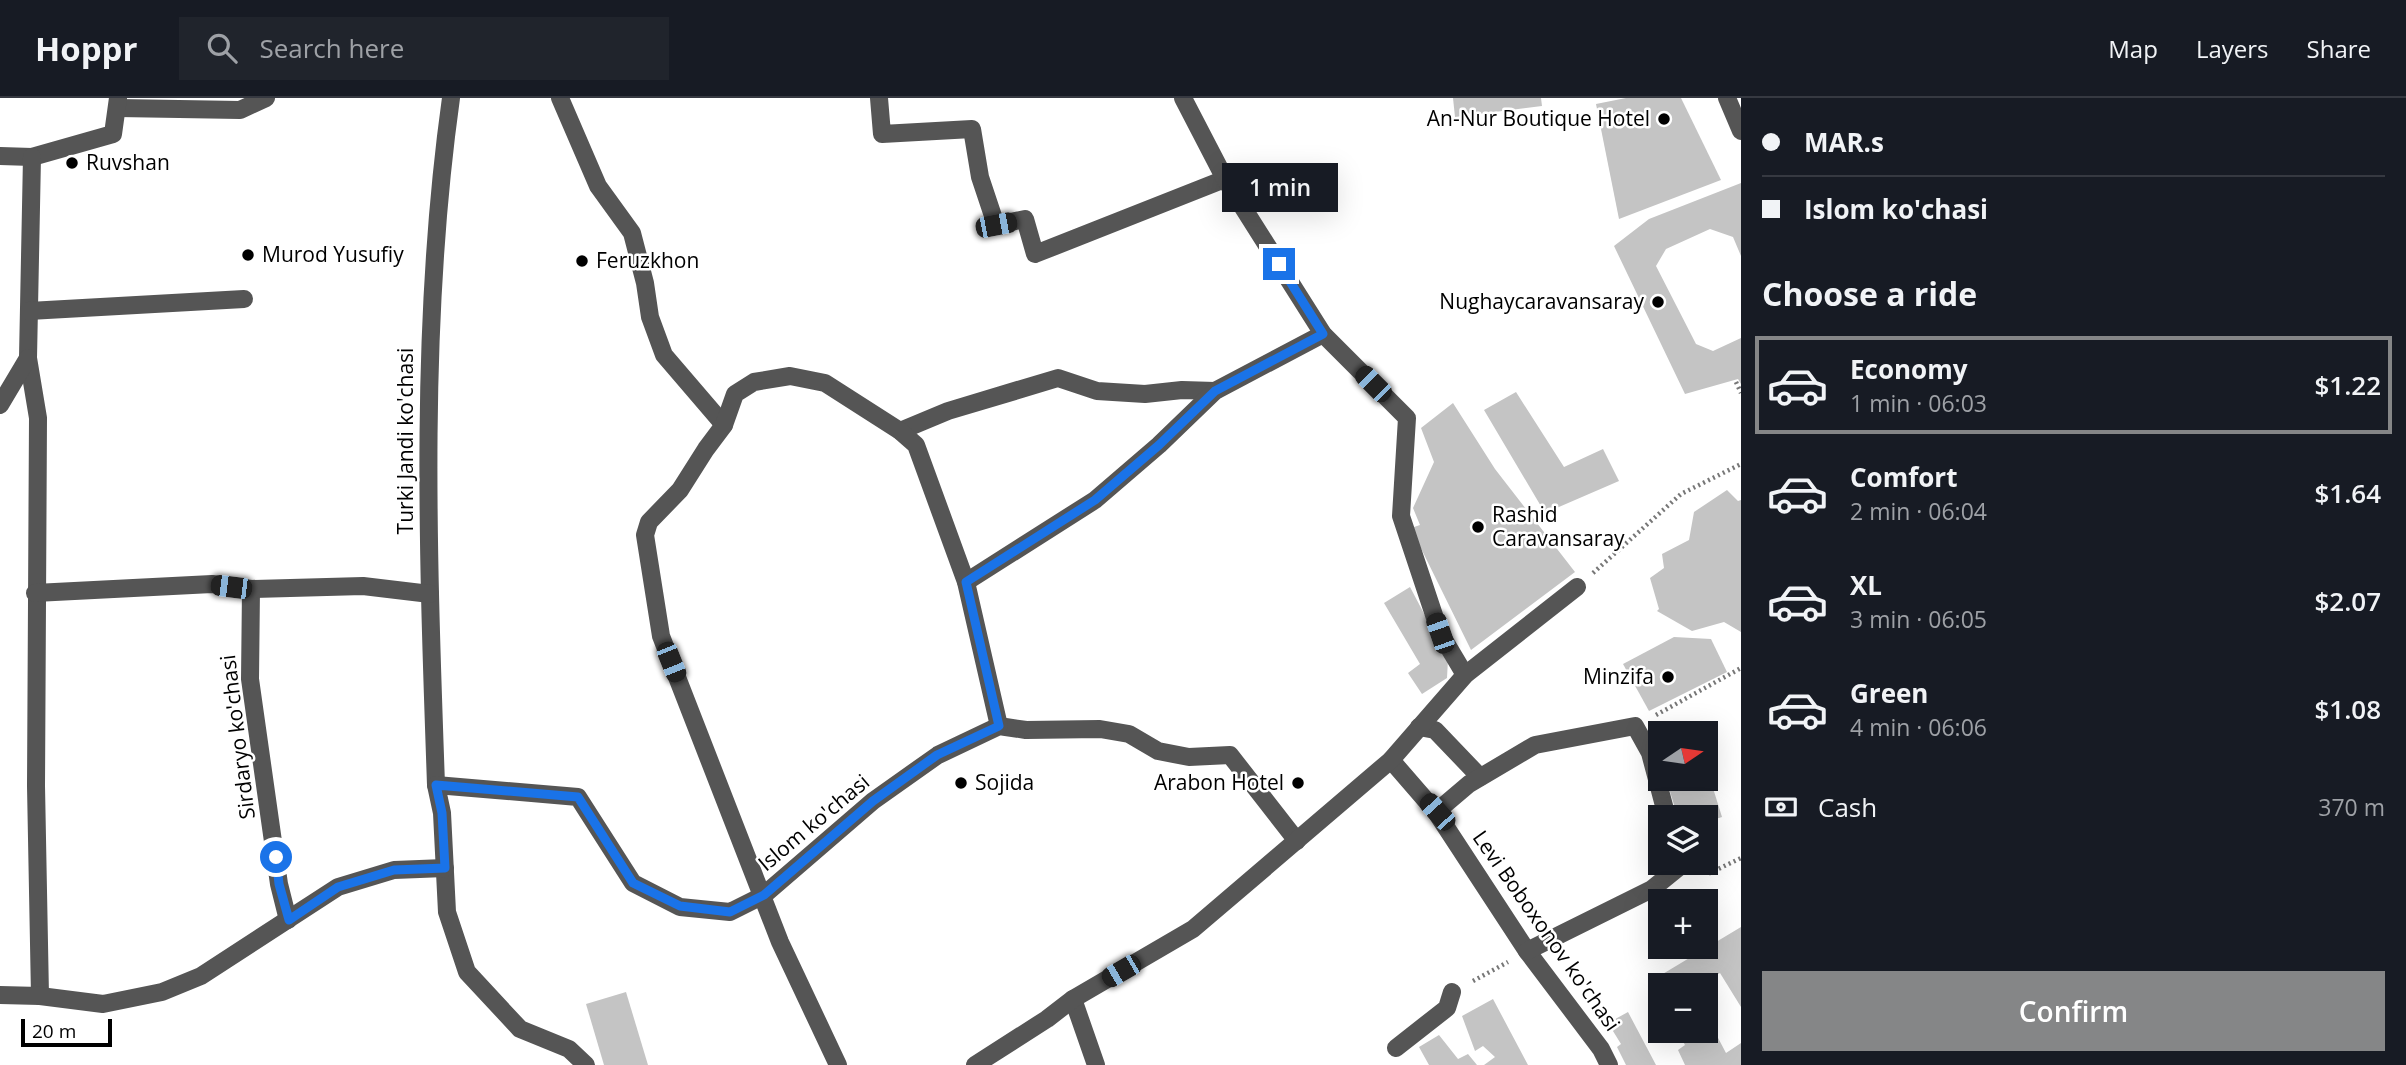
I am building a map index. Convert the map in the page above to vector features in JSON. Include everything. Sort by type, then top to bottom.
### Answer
[{"type":"street","points":[[0,156],[32,157],[113,134],[118,103],[240,110],[267,98]]},
{"type":"street","name":"Turki Jandi ko'chasi","points":[[451,98],[440,175],[429,343],[430,594],[436,785],[442,813],[447,912],[467,972],[520,1029],[569,1049],[586,1065]]},
{"type":"street","points":[[560,98],[598,186],[632,233],[645,283],[650,317],[663,355],[724,425]]},
{"type":"street","points":[[879,98],[882,134],[972,129],[980,177],[996,225],[1025,219],[1035,254],[1225,179]]},
{"type":"street","points":[[1183,98],[1225,179],[1323,334],[1407,418],[1401,516],[1440,633],[1465,675]]},
{"type":"street","points":[[1727,98],[1741,131]]},
{"type":"street","points":[[32,157],[28,358],[38,418],[36,786],[40,996]]},
{"type":"street","points":[[29,312],[244,299]]},
{"type":"street","points":[[966,582],[1095,500],[1159,445],[1215,391],[1323,334]]},
{"type":"street","points":[[0,405],[28,358]]},
{"type":"street","points":[[838,1065],[780,942],[764,895],[661,636],[645,535],[649,522],[680,490],[724,425],[735,394],[754,382],[790,376],[825,383],[900,431],[916,445],[966,582],[999,726],[1026,730],[1100,729],[1129,734],[1158,751],[1189,757],[1230,755],[1297,841]]},
{"type":"street","points":[[900,431],[948,411],[1058,378],[1097,391],[1145,394],[1182,390],[1215,391]]},
{"type":"street","points":[[36,593],[212,584],[251,589],[363,586],[430,594]]},
{"type":"street","points":[[975,1065],[1073,999],[1193,929],[1391,760],[1465,675],[1577,587]]},
{"type":"street","name":"Sirdaryo ko'chasi","points":[[251,589],[250,679],[279,884],[289,920]]},
{"type":"street","name":"Islom ko'chasi","points":[[436,785],[578,797],[633,883],[680,906],[730,912],[764,895],[873,801],[937,755],[999,726]]},
{"type":"street","points":[[1437,812],[1469,784],[1535,745],[1634,726],[1650,753],[1664,805]]},
{"type":"street","points":[[1419,727],[1435,730],[1480,777]]},
{"type":"street","name":"Levi Boboxonov ko'chasi","points":[[1391,760],[1437,812],[1527,951],[1601,1049],[1609,1065]]},
{"type":"street","points":[[0,995],[40,996],[103,1004],[162,992],[201,976],[338,887],[394,870],[445,868]]},
{"type":"street","points":[[1527,951],[1652,889],[1669,875]]},
{"type":"street","points":[[1396,1048],[1447,1008],[1452,992]]},
{"type":"street","points":[[1073,999],[1096,1065]]},
{"type":"path","points":[[1736,382],[1741,393]]},
{"type":"path","points":[[1577,587],[1681,494],[1741,464]]},
{"type":"path","points":[[1634,726],[1741,668]]},
{"type":"path","points":[[1718,869],[1741,858]]},
{"type":"path","points":[[1452,992],[1527,951]]},
{"type":"building","points":[[1453,98],[1541,98],[1542,106],[1455,117]]},
{"type":"building","points":[[1626,98],[1681,98],[1721,180],[1619,219],[1596,104]]},
{"type":"building","name":"Nughaycaravansaray","points":[[1741,183],[1741,256],[1733,237],[1710,229],[1666,249],[1656,266],[1696,344],[1713,351],[1741,338],[1741,384],[1738,379],[1685,394],[1614,246],[1649,219]]},
{"type":"building","points":[[1516,392],[1564,467],[1603,449],[1619,481],[1545,513],[1484,410]]},
{"type":"building","name":"Rashid Caravansaray","points":[[1453,403],[1495,469],[1575,572],[1471,650],[1411,528],[1420,525],[1413,508],[1434,462],[1421,428]]},
{"type":"building","points":[[1727,490],[1738,501],[1741,500],[1741,632],[1724,622],[1692,631],[1657,611],[1659,609],[1650,578],[1664,568],[1662,554],[1689,540],[1694,512]]},
{"type":"building","points":[[1410,587],[1448,659],[1447,678],[1422,694],[1408,673],[1420,664],[1384,603]]},
{"type":"building","points":[[1674,637],[1711,639],[1727,672],[1649,711],[1623,664]]},
{"type":"building","points":[[1670,791],[1714,791],[1722,817],[1718,818],[1718,805],[1674,805]]},
{"type":"building","points":[[1741,927],[1741,1007],[1720,973],[1664,973],[1688,959],[1718,959],[1718,941]]},
{"type":"building","points":[[626,992],[648,1065],[604,1065],[586,1004]]},
{"type":"building","points":[[1493,999],[1528,1065],[1484,1065],[1495,1057],[1483,1046],[1475,1051],[1462,1016]]},
{"type":"building","points":[[1628,1012],[1656,1065],[1626,1065],[1617,1047],[1621,1044],[1608,1023]]},
{"type":"building","points":[[1439,1035],[1458,1059],[1468,1054],[1477,1065],[1429,1065],[1419,1047]]},
{"type":"building","points":[[1718,1038],[1726,1053],[1741,1043],[1741,1065],[1685,1065],[1678,1050],[1685,1045],[1684,1043],[1718,1043]]},
{"type":"place","name":"An-Nur Boutique Hotel","points":[[1664,119]]},
{"type":"place","name":"Ruvshan","points":[[72,163]]},
{"type":"place","name":"Murod Yusufiy","points":[[248,255]]},
{"type":"place","name":"Feruzkhon","points":[[582,261]]},
{"type":"place","name":"Nughaycaravansaray","points":[[1658,302]]},
{"type":"place","name":"Rashid Caravansaray","points":[[1478,527]]},
{"type":"place","name":"Minzifa","points":[[1668,677]]},
{"type":"place","name":"Sojida","points":[[961,783]]},
{"type":"place","name":"Arabon Hotel","points":[[1298,783]]},
{"type":"route","points":[[276,857],[279,884],[289,920],[338,887],[394,870],[445,868],[442,813],[436,785],[578,797],[633,883],[680,906],[730,912],[764,895],[873,801],[937,755],[999,726],[966,582],[1095,500],[1159,445],[1215,391],[1323,334],[1279,264]]}]
